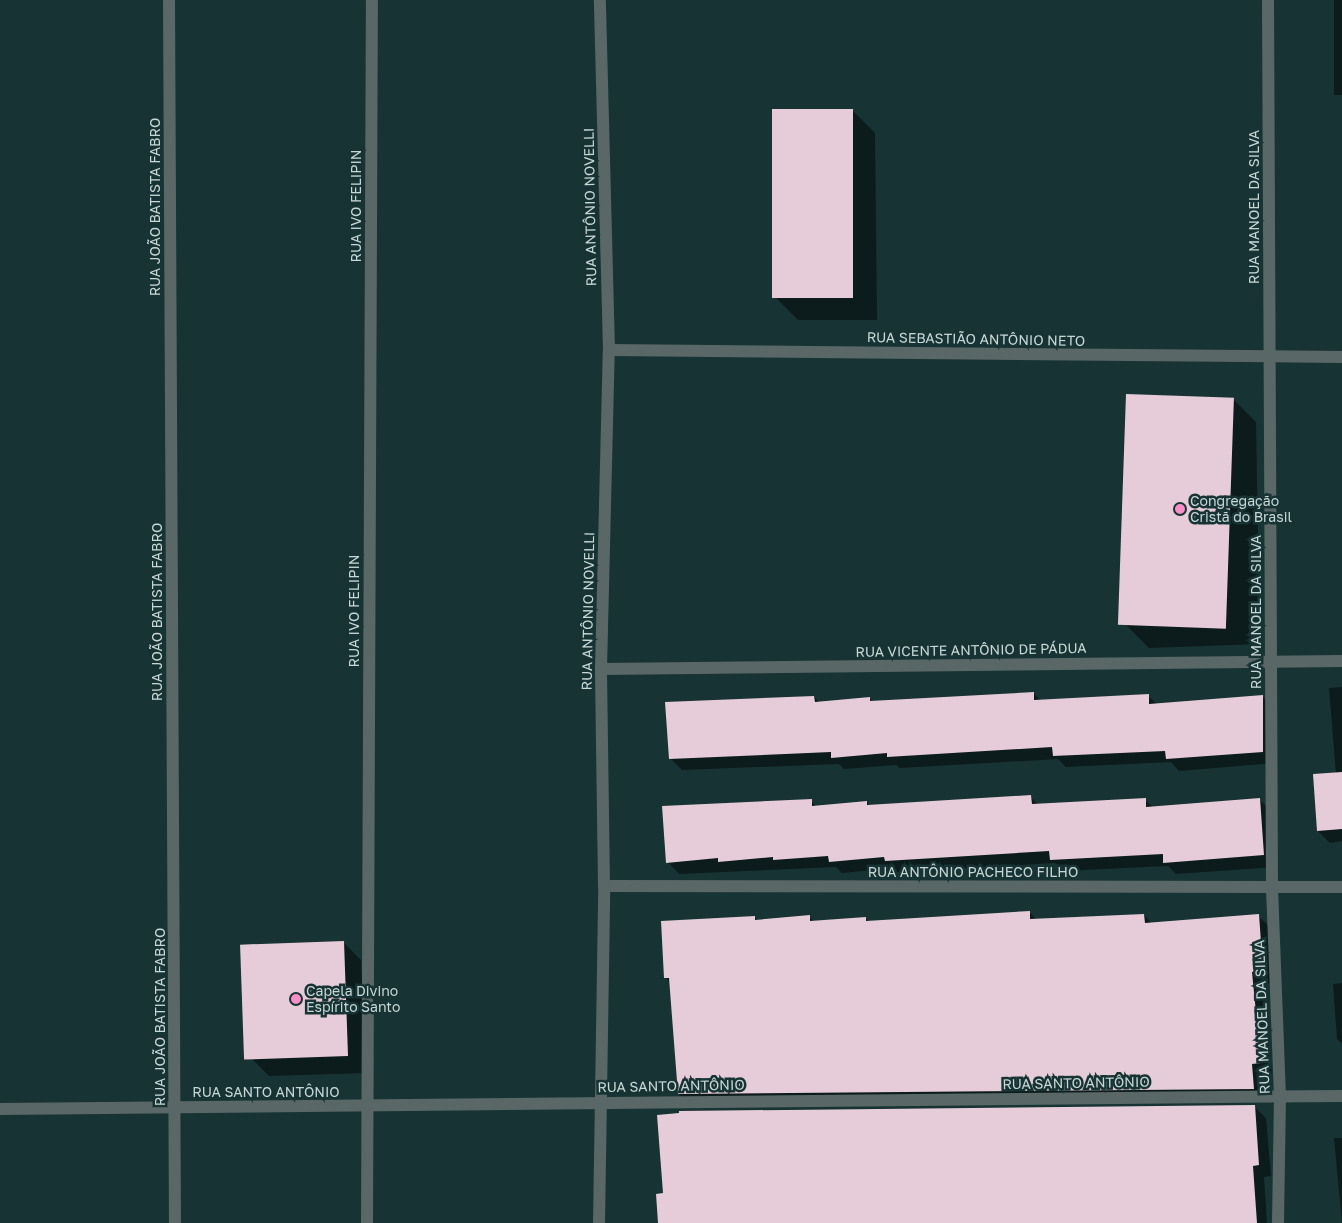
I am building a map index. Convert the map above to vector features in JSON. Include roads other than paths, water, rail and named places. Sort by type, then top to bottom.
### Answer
[{"type":"street","name":"RUA JOÃO BATISTA FABRO","points":[[169,0],[175,1223]]},
{"type":"street","name":"RUA IVO FELIPIN","points":[[367,1223],[372,0]]},
{"type":"street","name":"RUA ANTÔNIO NOVELLI","points":[[599,1223],[599,1102],[604,886],[601,669],[609,350],[600,0]]},
{"type":"street","name":"RUA MANOEL DA SILVA","points":[[1268,0],[1272,888],[1280,1096],[1278,1223]]},
{"type":"street","name":"RUA SEBASTIÃO ANTÔNIO NETO","points":[[609,350],[1342,357]]},
{"type":"street","name":"RUA VICENTE ANTÔNIO DE PÁDUA","points":[[601,669],[1342,661]]},
{"type":"street","name":"RUA ANTÔNIO PACHECO FILHO","points":[[604,886],[1342,888]]},
{"type":"street","name":"RUA SANTO ANTÔNIO","points":[[0,1109],[175,1107],[367,1108],[599,1102],[1342,1096]]},
{"type":"place","name":"Congregação Cristã do Brasil","points":[[1180,509]]},
{"type":"place","name":"Capela Divino Espírito Santo","points":[[296,999]]}]
